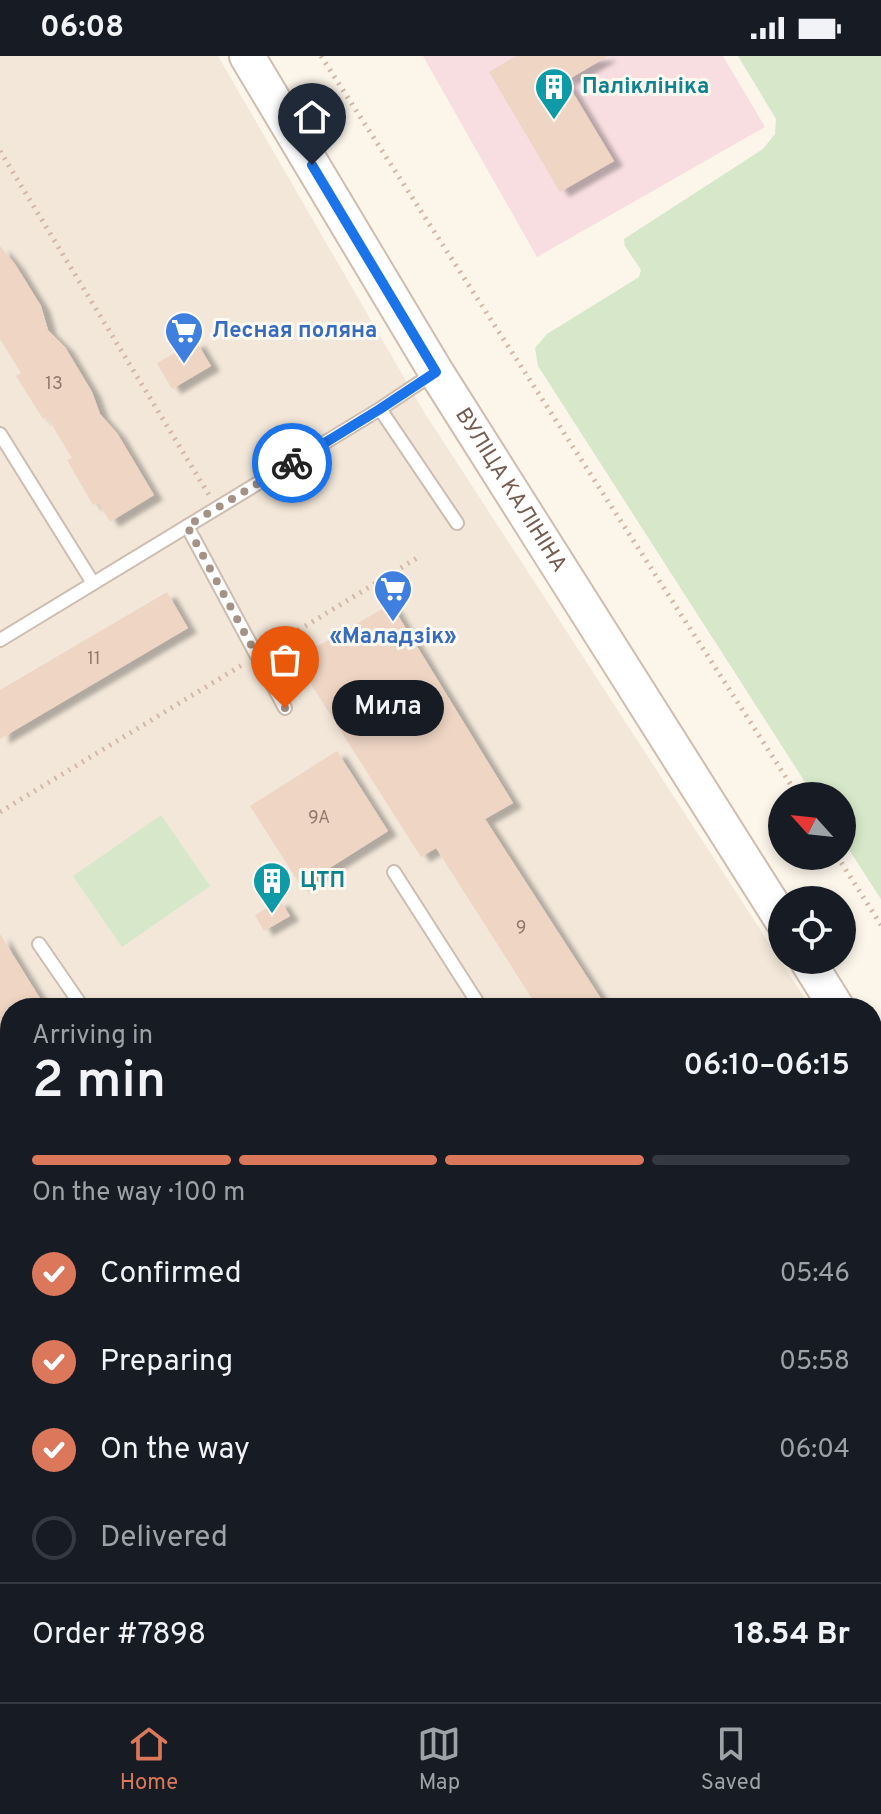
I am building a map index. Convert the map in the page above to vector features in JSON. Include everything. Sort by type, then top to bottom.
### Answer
[{"type":"main road","name":"ВУЛІЦА КАЛІНІНА","points":[[247,56],[436,372],[768,898]]},
{"type":"main road","points":[[816,974],[831,998]]},
{"type":"lane","points":[[0,640],[436,372]]},
{"type":"lane","points":[[380,409],[457,523]]},
{"type":"lane","points":[[0,434],[93,583]]},
{"type":"lane","points":[[187,526],[285,708]]},
{"type":"lane","points":[[394,872],[475,998]]},
{"type":"lane","points":[[39,944],[76,998]]},
{"type":"path","points":[[321,56],[789,782]]},
{"type":"path","points":[[0,151],[217,508]]},
{"type":"path","points":[[0,812],[417,558]]},
{"type":"path","points":[[846,870],[881,925]]},
{"type":"shaded area","points":[[0,56],[218,56],[424,412],[768,942],[768,974],[789,974],[805,998],[0,998]]},
{"type":"shaded area","points":[[423,56],[723,56],[765,127],[537,257]]},
{"type":"green space","points":[[738,56],[881,56],[881,899],[856,861],[856,782],[805,782],[538,366],[535,348],[547,334],[639,277],[641,270],[625,246],[624,239],[763,149],[775,134],[776,119]]},
{"type":"green space","points":[[161,815],[210,886],[122,947],[73,876]]},
{"type":"building","name":"Паліклініка","points":[[516,56],[608,56],[566,81],[614,161],[560,192],[489,72]]},
{"type":"building","points":[[0,246],[41,306],[48,330],[65,347],[92,392],[100,414],[117,433],[154,495],[110,522],[98,502],[93,505],[67,460],[72,458],[47,417],[43,419],[16,376],[21,373],[0,339]]},
{"type":"building","name":"Лесная поляна","points":[[196,341],[211,366],[172,389],[157,363]]},
{"type":"building","points":[[167,592],[188,628],[0,739],[0,690]]},
{"type":"building","points":[[391,604],[513,803],[485,819],[601,998],[532,998],[436,848],[421,857],[295,659]]},
{"type":"building","points":[[337,751],[388,831],[301,886],[250,806]]},
{"type":"building","name":"ЦТП","points":[[280,900],[290,916],[264,931],[255,915]]},
{"type":"building","points":[[0,934],[40,998],[0,998]]},
{"type":"way so far","points":[[285,708],[187,526],[292,463]]},
{"type":"place","name":"Паліклініка","points":[[554,121]]},
{"type":"place","name":"Лесная поляна","points":[[184,365]]},
{"type":"place","name":"«Маладзік»","points":[[393,623]]},
{"type":"place","name":"Мила","points":[[285,708]]},
{"type":"place","name":"ЦТП","points":[[272,915]]},
{"type":"route","points":[[292,463],[436,372],[312,165]]}]
